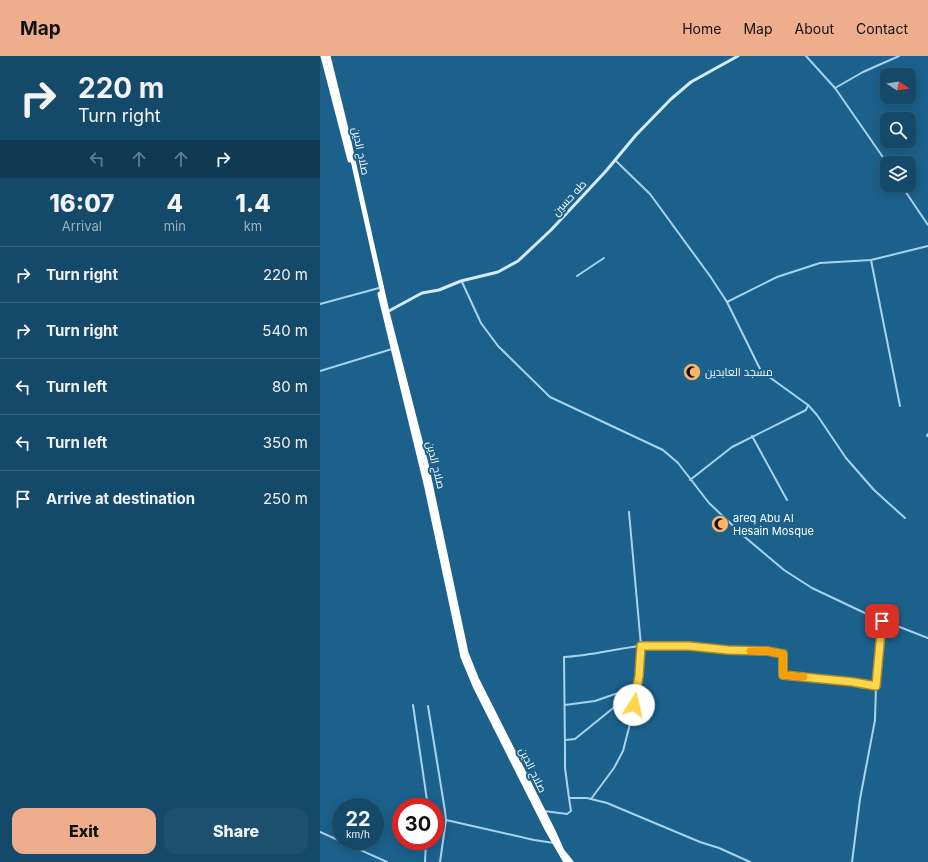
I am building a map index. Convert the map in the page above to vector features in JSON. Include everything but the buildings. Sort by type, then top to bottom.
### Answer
[{"type":"highway","name":"صلاح الدين","points":[[323,56],[333,88],[388,312],[463,657],[472,678],[510,752],[562,850],[571,862]]},
{"type":"highway","name":"صلاح الدين","points":[[328,56],[346,129],[379,288],[393,349],[406,396]]},
{"type":"highway","name":"صلاح الدين","points":[[510,752],[554,843],[566,862]]},
{"type":"street","name":"طه حسين","points":[[388,312],[422,293],[439,290],[461,281],[498,272],[518,261],[551,230],[636,135],[682,89],[738,56]]},
{"type":"street","points":[[806,56],[835,88],[882,156]]},
{"type":"street","points":[[835,88],[863,72],[899,56]]},
{"type":"street","points":[[615,160],[650,194],[727,302],[761,370],[808,406],[817,415],[846,458],[874,490],[905,518]]},
{"type":"street","points":[[906,192],[928,225]]},
{"type":"street","points":[[727,302],[777,277],[820,263],[871,260],[928,246]]},
{"type":"street","points":[[577,276],[604,258]]},
{"type":"street","points":[[871,260],[900,406]]},
{"type":"street","points":[[461,281],[481,323],[498,346],[550,397],[663,450],[678,463],[690,480],[710,503],[746,538],[784,570],[812,588],[882,621],[928,638]]},
{"type":"street","points":[[320,304],[379,288]]},
{"type":"street","points":[[320,371],[393,349]]},
{"type":"street","points":[[690,480],[732,447],[806,410],[808,406]]},
{"type":"street","points":[[752,436],[787,500]]},
{"type":"street","points":[[591,799],[621,755],[632,716],[638,686],[641,646],[629,512]]},
{"type":"street","points":[[852,862],[860,799],[875,720],[876,686],[882,621]]},
{"type":"street","points":[[544,811],[570,814],[565,768],[564,657],[641,646],[689,646],[728,650],[767,651],[783,654],[783,675],[853,682],[876,686]]},
{"type":"street","points":[[565,705],[595,701],[638,686]]},
{"type":"street","points":[[565,740],[575,739],[623,700],[637,693]]},
{"type":"street","points":[[413,705],[427,798]]},
{"type":"street","points":[[428,706],[446,820],[440,862]]},
{"type":"street","points":[[569,798],[591,799],[607,803],[750,862]]},
{"type":"street","points":[[446,820],[534,840],[554,843]]},
{"type":"street","points":[[320,832],[387,862]]},
{"type":"street","points":[[425,862],[426,850]]},
{"type":"slow traffic","points":[[750,651],[767,651],[783,654],[783,675],[804,677]]},
{"type":"place","name":"مسجد العابدين","points":[[692,372]]},
{"type":"place","name":"areq Abu Al Hesain Mosque","points":[[720,524]]},
{"type":"route","points":[[634,705],[639,676],[641,646],[689,646],[742,651],[767,651],[783,654],[783,675],[853,682],[876,686],[882,621]]}]
